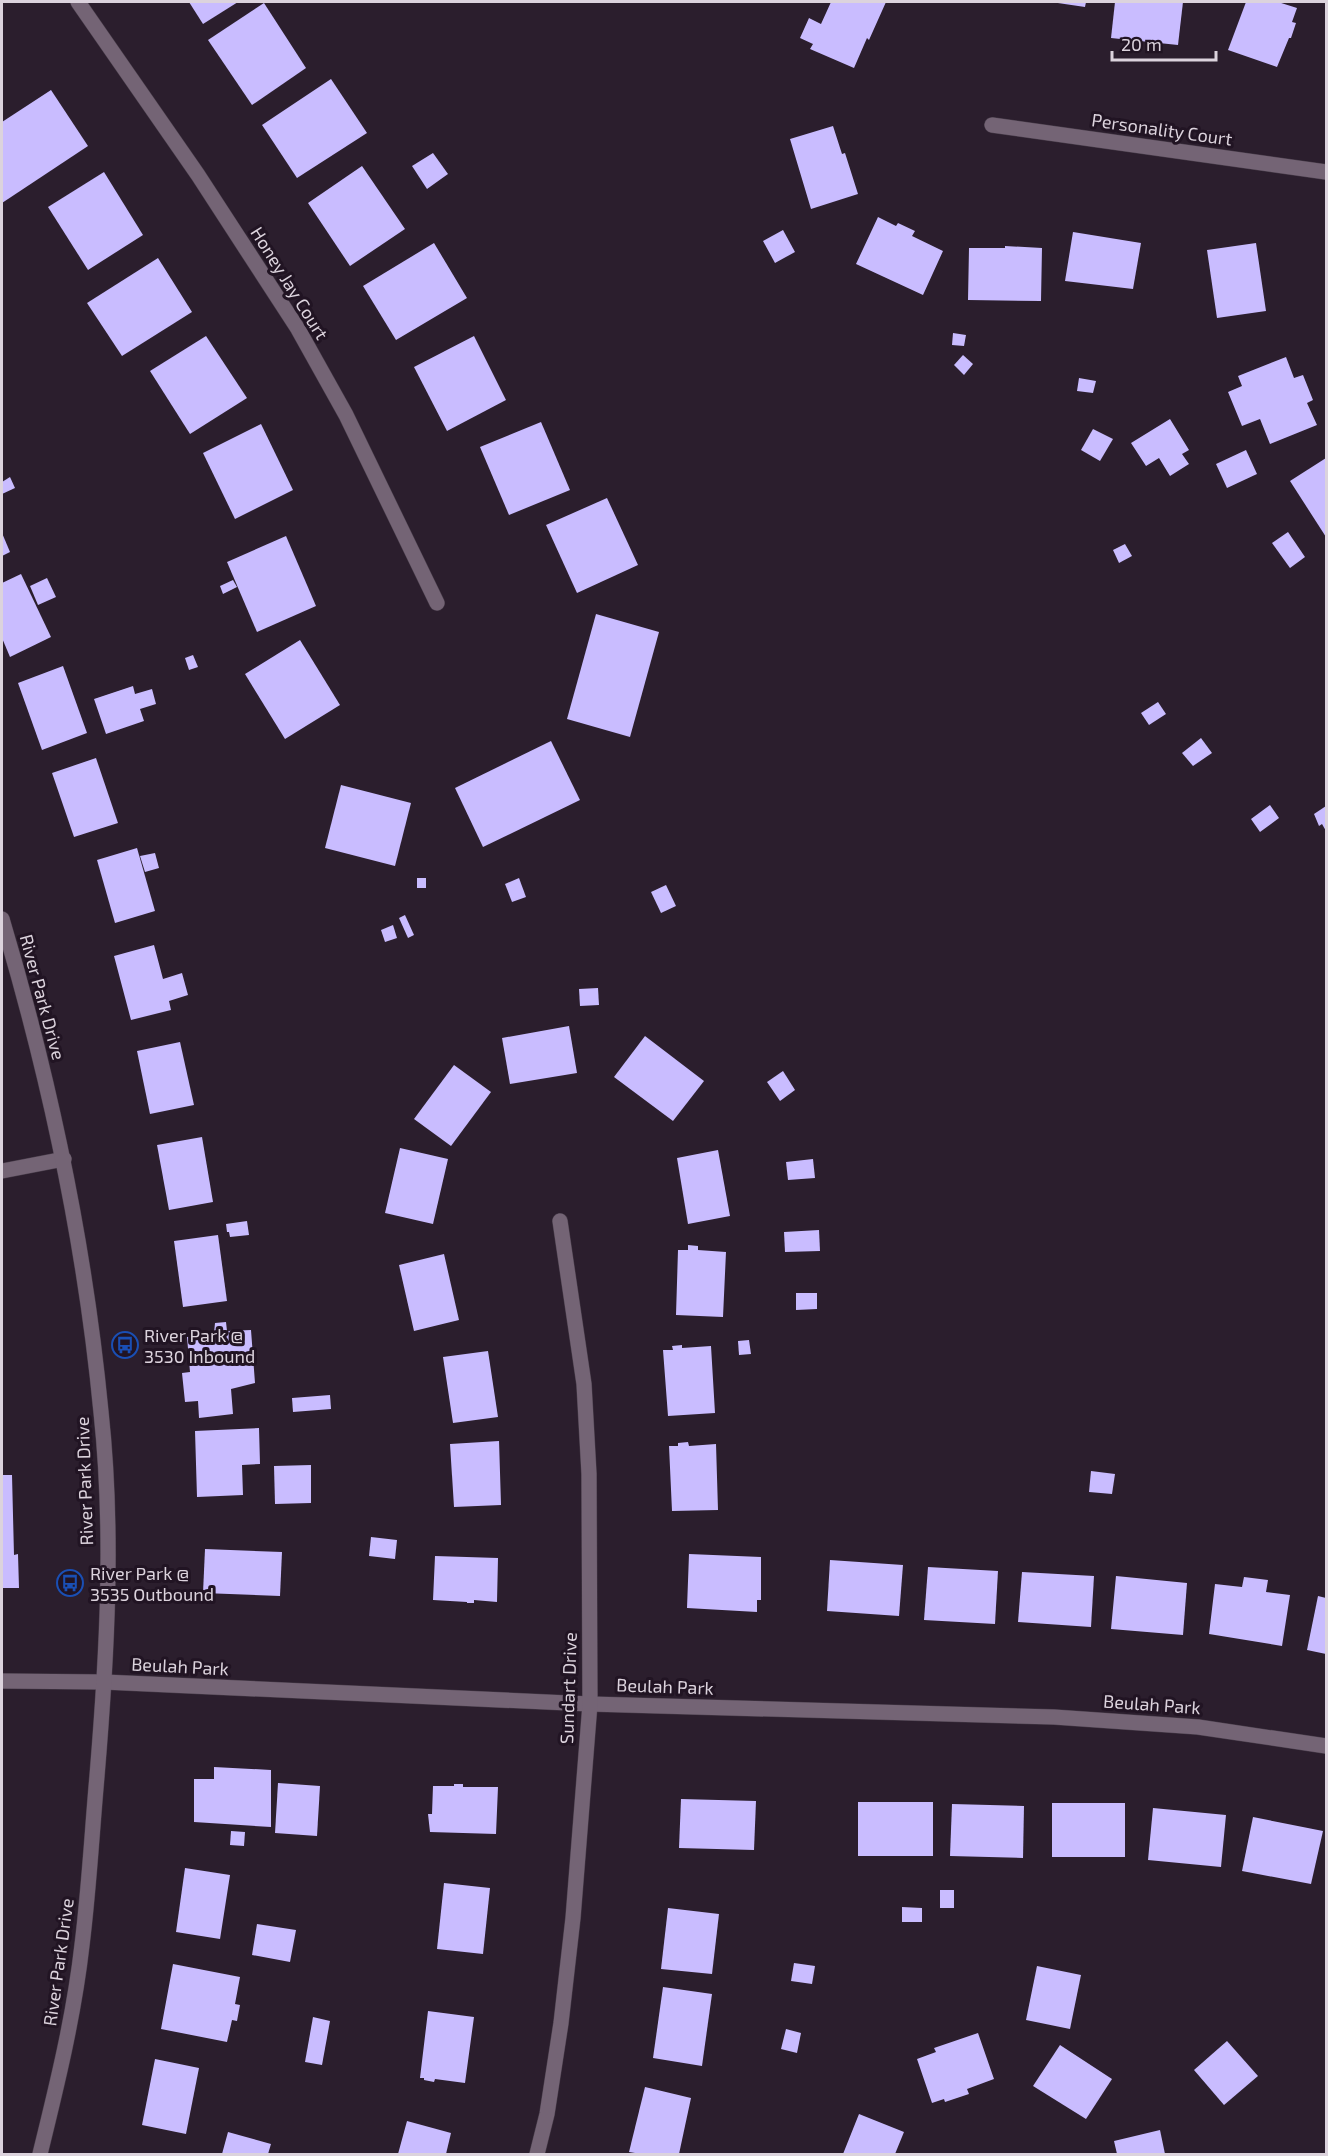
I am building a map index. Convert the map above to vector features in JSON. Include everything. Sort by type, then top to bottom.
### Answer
[{"type":"street","name":"Honey Jay Court","points":[[78,2],[198,175],[298,329],[346,415],[437,603]]},
{"type":"street","name":"Personality Court","points":[[992,125],[1326,172]]},
{"type":"street","name":"River Park Drive","points":[[2,919],[26,1001],[64,1159],[94,1346],[102,1414],[107,1498],[104,1682],[82,1946],[65,2051],[40,2154]]},
{"type":"street","points":[[2,1171],[64,1159]]},
{"type":"street","name":"Sundart Drive","points":[[537,2154],[547,2114],[561,2023],[573,1918],[590,1704],[589,1474],[584,1384],[560,1221]]},
{"type":"street","name":"Beulah Park","points":[[2,1681],[104,1682],[590,1704],[1054,1717],[1198,1726],[1326,1746]]},
{"type":"building","points":[[189,2],[238,2],[203,24]]},
{"type":"building","points":[[831,2],[886,2],[854,68],[810,49],[813,44],[800,38],[809,18],[821,24]]},
{"type":"building","points":[[1051,2],[1086,2],[1085,7]]},
{"type":"building","points":[[1115,2],[1183,2],[1178,45],[1111,38]]},
{"type":"building","points":[[1246,2],[1278,2],[1297,8],[1292,22],[1296,23],[1291,38],[1289,38],[1277,67],[1228,50]]},
{"type":"building","points":[[264,3],[306,68],[252,105],[208,40]]},
{"type":"building","points":[[331,79],[367,133],[297,178],[262,125]]},
{"type":"building","points":[[51,90],[88,146],[2,203],[2,122]]},
{"type":"building","points":[[833,126],[842,154],[845,153],[858,194],[811,209],[790,139]]},
{"type":"building","points":[[433,153],[448,174],[427,189],[412,166]]},
{"type":"building","points":[[362,166],[405,229],[350,266],[308,203]]},
{"type":"building","points":[[104,172],[143,235],[88,270],[48,207]]},
{"type":"building","points":[[878,217],[896,226],[898,223],[915,231],[912,236],[943,251],[923,295],[856,264]]},
{"type":"building","points":[[783,230],[795,252],[775,263],[763,241]]},
{"type":"building","points":[[1073,232],[1141,243],[1133,289],[1065,281]]},
{"type":"building","points":[[434,243],[467,298],[396,340],[363,286]]},
{"type":"building","points":[[1256,243],[1266,311],[1217,318],[1207,250]]},
{"type":"building","points":[[1005,246],[1042,248],[1041,301],[968,300],[969,248],[1005,248]]},
{"type":"building","points":[[158,258],[192,312],[122,356],[87,303]]},
{"type":"building","points":[[953,333],[966,335],[964,346],[952,345]]},
{"type":"building","points":[[206,336],[247,398],[190,434],[150,371]]},
{"type":"building","points":[[474,336],[506,400],[447,431],[414,367]]},
{"type":"building","points":[[963,355],[973,364],[964,375],[954,365]]},
{"type":"building","points":[[1286,357],[1294,378],[1303,375],[1313,400],[1307,403],[1317,425],[1270,444],[1260,419],[1242,426],[1228,392],[1242,386],[1238,376]]},
{"type":"building","points":[[1079,378],[1096,381],[1093,393],[1077,391]]},
{"type":"building","points":[[1170,419],[1189,450],[1182,454],[1189,464],[1170,476],[1159,458],[1146,466],[1131,443]]},
{"type":"building","points":[[541,422],[570,490],[509,515],[480,447]]},
{"type":"building","points":[[261,424],[293,490],[235,519],[203,453]]},
{"type":"building","points":[[1093,429],[1113,439],[1100,461],[1081,450]]},
{"type":"building","points":[[1246,450],[1257,474],[1227,488],[1216,464]]},
{"type":"building","points":[[1326,458],[1326,537],[1290,481]]},
{"type":"building","points":[[10,477],[15,488],[2,494],[2,482]]},
{"type":"building","points":[[607,498],[638,565],[577,593],[546,525]]},
{"type":"building","points":[[1288,532],[1305,557],[1290,568],[1272,543]]},
{"type":"building","points":[[2,533],[10,552],[2,556]]},
{"type":"building","points":[[286,536],[316,606],[257,632],[227,562]]},
{"type":"building","points":[[1125,544],[1132,556],[1119,563],[1113,550]]},
{"type":"building","points":[[21,574],[51,637],[10,657],[2,638],[2,583]]},
{"type":"building","points":[[47,578],[56,597],[38,605],[30,586]]},
{"type":"building","points":[[233,580],[237,587],[223,594],[220,586]]},
{"type":"building","points":[[596,614],[659,632],[630,737],[567,719]]},
{"type":"building","points":[[300,640],[340,705],[285,739],[245,674]]},
{"type":"building","points":[[193,655],[198,667],[189,670],[185,658]]},
{"type":"building","points":[[63,666],[87,733],[42,750],[18,683]]},
{"type":"building","points":[[133,686],[135,694],[152,689],[156,704],[140,709],[144,721],[106,734],[94,699]]},
{"type":"building","points":[[1158,702],[1166,714],[1149,725],[1141,713]]},
{"type":"building","points":[[1201,738],[1212,753],[1193,766],[1182,753]]},
{"type":"building","points":[[551,741],[580,800],[483,847],[455,788]]},
{"type":"building","points":[[96,758],[118,823],[74,837],[52,773]]},
{"type":"building","points":[[341,785],[411,803],[395,866],[325,848]]},
{"type":"building","points":[[1270,805],[1279,818],[1260,832],[1251,819]]},
{"type":"building","points":[[1326,806],[1326,831],[1322,824],[1319,826],[1314,814]]},
{"type":"building","points":[[137,848],[155,911],[115,923],[97,860]]},
{"type":"building","points":[[155,853],[159,868],[145,872],[140,856]]},
{"type":"building","points":[[417,878],[426,878],[426,888],[417,888]]},
{"type":"building","points":[[519,878],[526,897],[512,902],[505,884]]},
{"type":"building","points":[[666,885],[676,906],[661,913],[651,892]]},
{"type":"building","points":[[405,915],[414,935],[408,938],[399,918]]},
{"type":"building","points":[[393,925],[397,938],[385,942],[381,930]]},
{"type":"building","points":[[154,945],[163,979],[182,973],[188,995],[169,1001],[171,1010],[131,1020],[114,956]]},
{"type":"building","points":[[598,988],[599,1005],[580,1006],[579,989]]},
{"type":"building","points":[[569,1026],[577,1073],[510,1084],[502,1038]]},
{"type":"building","points":[[645,1036],[704,1081],[673,1121],[614,1077]]},
{"type":"building","points":[[180,1042],[194,1105],[150,1114],[137,1051]]},
{"type":"building","points":[[454,1065],[491,1092],[451,1146],[414,1119]]},
{"type":"building","points":[[783,1071],[795,1090],[780,1101],[767,1082]]},
{"type":"building","points":[[202,1137],[213,1202],[169,1210],[157,1145]]},
{"type":"building","points":[[400,1148],[448,1159],[433,1224],[385,1213]]},
{"type":"building","points":[[718,1150],[730,1216],[688,1224],[677,1158]]},
{"type":"building","points":[[813,1159],[815,1178],[788,1180],[786,1162]]},
{"type":"building","points":[[247,1221],[249,1235],[230,1237],[226,1224]]},
{"type":"building","points":[[819,1230],[820,1251],[785,1252],[784,1232]]},
{"type":"building","points":[[218,1235],[227,1301],[183,1307],[174,1241]]},
{"type":"building","points":[[688,1245],[698,1246],[698,1250],[726,1252],[723,1317],[676,1315],[678,1250],[688,1250]]},
{"type":"building","points":[[444,1254],[459,1320],[414,1331],[399,1265]]},
{"type":"building","points":[[796,1293],[817,1293],[817,1309],[796,1310]]},
{"type":"building","points":[[226,1322],[227,1331],[251,1330],[255,1383],[231,1389],[233,1414],[199,1418],[198,1401],[185,1402],[182,1373],[190,1372],[187,1337],[214,1333],[215,1323]]},
{"type":"building","points":[[749,1340],[751,1354],[739,1355],[738,1341]]},
{"type":"building","points":[[682,1345],[682,1348],[711,1346],[715,1413],[668,1416],[663,1350],[673,1350],[672,1346]]},
{"type":"building","points":[[488,1351],[498,1417],[453,1423],[443,1357]]},
{"type":"building","points":[[330,1395],[331,1409],[293,1412],[292,1398]]},
{"type":"building","points":[[259,1428],[260,1464],[242,1465],[243,1495],[197,1497],[195,1431]]},
{"type":"building","points":[[499,1441],[501,1505],[454,1507],[450,1444]]},
{"type":"building","points":[[688,1442],[689,1446],[716,1444],[718,1510],[672,1511],[669,1446],[678,1446],[678,1443]]},
{"type":"building","points":[[311,1465],[311,1503],[275,1504],[274,1466]]},
{"type":"building","points":[[1091,1471],[1115,1474],[1112,1494],[1089,1492]]},
{"type":"building","points":[[2,1475],[12,1475],[14,1555],[18,1554],[19,1588],[2,1588]]},
{"type":"building","points":[[371,1537],[397,1540],[395,1559],[369,1556]]},
{"type":"building","points":[[205,1549],[282,1552],[280,1596],[203,1593]]},
{"type":"building","points":[[689,1554],[761,1557],[761,1600],[757,1600],[757,1612],[687,1608]]},
{"type":"building","points":[[435,1556],[498,1558],[497,1602],[474,1600],[474,1603],[467,1603],[433,1600]]},
{"type":"building","points":[[830,1560],[903,1565],[899,1616],[827,1611]]},
{"type":"building","points":[[928,1567],[998,1571],[995,1624],[924,1620]]},
{"type":"building","points":[[1022,1572],[1094,1576],[1091,1627],[1018,1622]]},
{"type":"building","points":[[1116,1576],[1187,1583],[1183,1635],[1111,1629]]},
{"type":"building","points":[[1244,1577],[1268,1580],[1266,1592],[1290,1595],[1282,1646],[1209,1634],[1215,1584],[1242,1587]]},
{"type":"building","points":[[1318,1596],[1326,1598],[1326,1654],[1307,1650]]},
{"type":"building","points":[[214,1767],[271,1770],[271,1827],[194,1822],[194,1779],[214,1779]]},
{"type":"building","points":[[278,1783],[320,1786],[317,1836],[275,1833]]},
{"type":"building","points":[[454,1784],[463,1784],[463,1787],[498,1787],[496,1834],[430,1832],[428,1814],[432,1814],[433,1786],[454,1786]]},
{"type":"building","points":[[681,1799],[756,1801],[754,1850],[679,1848]]},
{"type":"building","points":[[858,1802],[933,1802],[933,1856],[858,1856]]},
{"type":"building","points":[[1052,1803],[1125,1803],[1125,1857],[1052,1857]]},
{"type":"building","points":[[952,1804],[1024,1806],[1023,1858],[950,1856]]},
{"type":"building","points":[[1153,1808],[1226,1815],[1221,1867],[1148,1860]]},
{"type":"building","points":[[1253,1817],[1323,1831],[1311,1884],[1242,1871]]},
{"type":"building","points":[[231,1831],[245,1832],[244,1846],[230,1845]]},
{"type":"building","points":[[185,1868],[230,1875],[220,1939],[176,1932]]},
{"type":"building","points":[[444,1883],[490,1888],[483,1954],[437,1949]]},
{"type":"building","points":[[940,1890],[954,1890],[954,1908],[940,1908]]},
{"type":"building","points":[[902,1907],[922,1908],[922,1922],[902,1922]]},
{"type":"building","points":[[668,1908],[719,1914],[712,1974],[661,1969]]},
{"type":"building","points":[[257,1924],[296,1930],[290,1962],[252,1955]]},
{"type":"building","points":[[794,1963],[815,1966],[812,1984],[791,1981]]},
{"type":"building","points":[[173,1964],[240,1977],[235,2004],[240,2005],[237,2021],[232,2020],[227,2042],[161,2029]]},
{"type":"building","points":[[1037,1966],[1081,1975],[1070,2029],[1026,2020]]},
{"type":"building","points":[[663,1987],[712,1994],[702,2066],[653,2058]]},
{"type":"building","points":[[428,2011],[474,2017],[465,2083],[435,2079],[434,2082],[420,2078]]},
{"type":"building","points":[[313,2017],[330,2021],[322,2065],[305,2062]]},
{"type":"building","points":[[786,2029],[801,2033],[797,2053],[781,2049]]},
{"type":"building","points":[[978,2033],[994,2079],[967,2089],[969,2094],[945,2102],[944,2099],[932,2103],[917,2059],[936,2052],[934,2048]]},
{"type":"building","points":[[1227,2041],[1258,2076],[1224,2105],[1194,2070]]},
{"type":"building","points":[[1060,2045],[1112,2079],[1086,2119],[1033,2086]]},
{"type":"building","points":[[155,2059],[199,2068],[186,2134],[142,2125]]},
{"type":"building","points":[[645,2087],[691,2098],[679,2154],[629,2152]]},
{"type":"building","points":[[859,2114],[904,2132],[895,2154],[843,2154]]},
{"type":"building","points":[[407,2121],[451,2133],[446,2154],[398,2154]]},
{"type":"building","points":[[1160,2130],[1165,2154],[1117,2154],[1114,2141]]},
{"type":"building","points":[[228,2132],[271,2144],[268,2154],[222,2154]]},
{"type":"place","name":"River Park @ 3530 Inbound","points":[[125,1345]]},
{"type":"place","name":"River Park @ 3535 Outbound","points":[[70,1583]]}]
